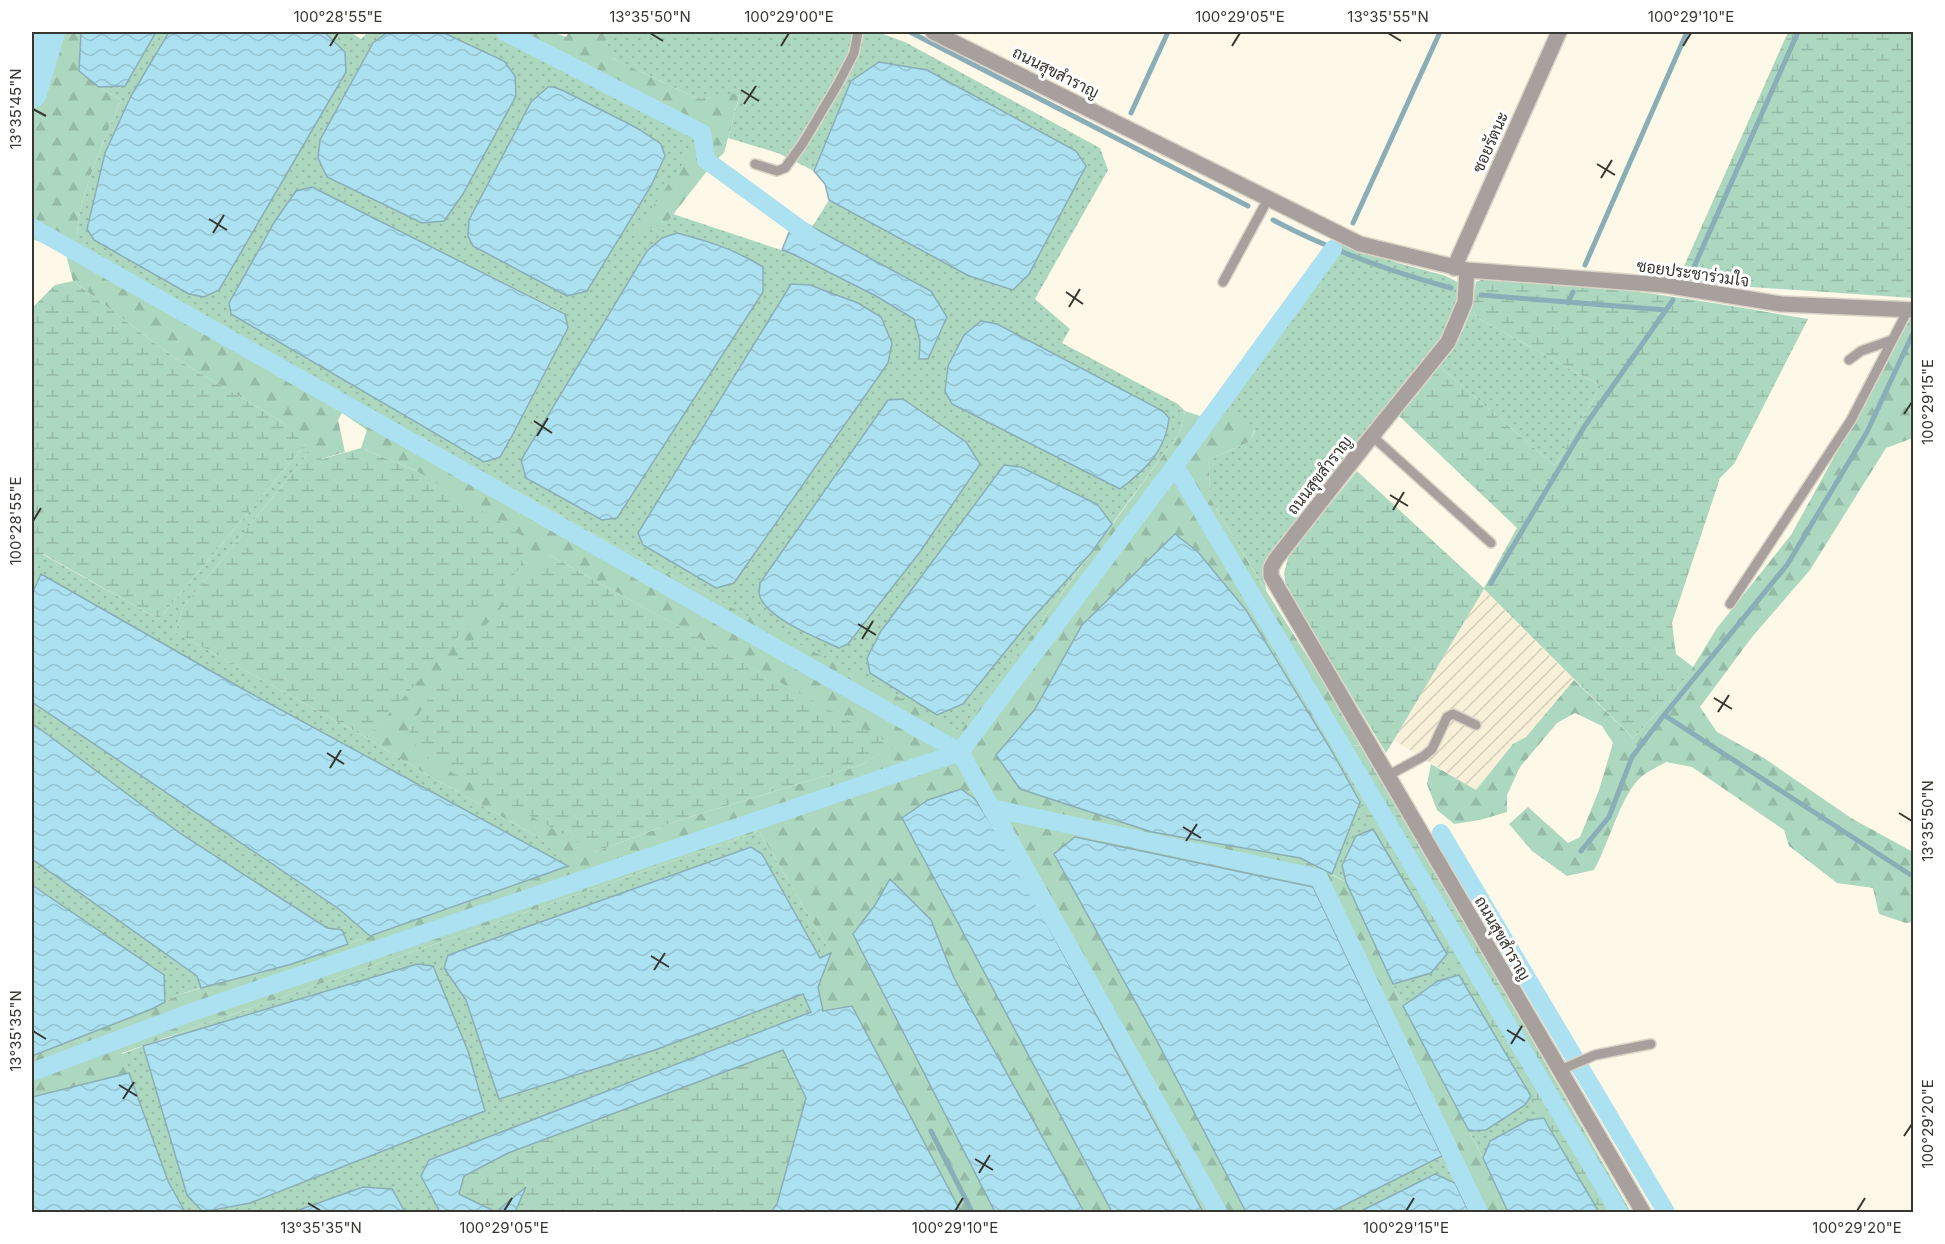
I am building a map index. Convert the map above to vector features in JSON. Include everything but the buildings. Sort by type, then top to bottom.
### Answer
[{"type":"street","name":"ถนนสุขสำราญ","points":[[933,32],[1026,76],[1360,244],[1460,269],[1465,302],[1448,342],[1276,560],[1271,568],[1271,576],[1642,1212]]},
{"type":"street","name":"ซอยรัตนะ","points":[[1460,269],[1559,32]]},
{"type":"street","name":"ซอยประชาร่วมใจ","points":[[1460,269],[1664,285],[1781,303],[1911,310]]},
{"type":"lane","points":[[755,164],[777,171],[785,168],[803,143],[838,84],[854,53],[858,32]]},
{"type":"lane","points":[[1223,282],[1268,199]]},
{"type":"lane","points":[[1730,604],[1851,420],[1892,340],[1911,310]]},
{"type":"lane","points":[[1849,360],[1861,351],[1892,340]]},
{"type":"lane","points":[[1372,436],[1491,543]]},
{"type":"lane","points":[[1389,775],[1424,756],[1431,749],[1447,717],[1453,714],[1476,725]]},
{"type":"lane","points":[[1558,1071],[1595,1055],[1651,1044]]},
{"type":"shaded area","points":[[1484,589],[1574,680],[1526,737],[1513,745],[1475,790],[1394,740]]},
{"type":"green space","points":[[58,32],[81,32],[80,71],[121,100],[99,152],[86,191],[78,228],[77,246],[586,529],[961,731],[1180,432],[1185,411],[1200,416],[1212,402],[1255,430],[1249,442],[1210,459],[1209,496],[1363,745],[1330,748],[1246,610],[1233,597],[1082,625],[1035,709],[996,755],[1152,832],[1300,858],[1346,882],[1403,1006],[1483,1158],[1508,1212],[1469,1212],[1313,887],[1157,1041],[1246,1212],[1203,1212],[1002,841],[902,818],[1112,1212],[1084,1212],[954,978],[931,921],[890,879],[854,934],[995,1212],[961,1212],[852,1006],[823,1012],[818,987],[831,953],[759,831],[122,1053],[129,1073],[32,1097],[32,1056],[152,1009],[180,994],[292,964],[567,866],[540,838],[367,738],[397,703],[417,471],[361,448],[367,430],[342,413],[338,420],[345,452],[321,459],[281,421],[176,359],[73,281],[65,251],[32,239],[32,117]],"holes":[[[549,555],[894,746],[861,765],[680,820],[595,852]]]},
{"type":"green space","points":[[156,32],[169,32],[131,96],[105,153],[87,229],[345,52],[324,32],[350,32],[361,39],[368,32],[388,32],[373,43],[504,61],[442,32],[492,32],[550,60],[698,139],[668,221],[673,214],[793,254],[876,296],[914,319],[920,341],[919,358],[931,291],[812,227],[829,200],[969,276],[851,81],[814,171],[778,153],[728,138],[740,94],[698,99],[608,56],[608,32],[877,32],[905,42],[1100,148],[1108,170],[1035,299],[1070,329],[1062,343],[1178,404],[1185,411],[1180,432],[1112,524],[1097,504],[1004,465],[881,631],[867,658],[1031,620],[1091,553],[961,732],[586,529],[77,246],[78,228],[86,191],[99,152],[121,100],[99,87],[125,86]],"holes":[[[564,91],[637,128],[661,144],[665,156],[651,186],[587,291],[567,296],[473,246],[468,236],[469,220],[531,103]],[[312,187],[565,313],[485,462],[231,314],[229,303],[275,221],[296,191]],[[662,238],[763,291],[617,518],[602,520],[521,460],[647,251]],[[810,285],[751,557],[734,583]],[[980,465],[920,552],[848,644]]]},
{"type":"green space","points":[[519,32],[553,32],[566,37],[569,32],[608,32],[608,56],[698,99],[740,93],[724,153],[714,162],[668,221],[636,235],[688,155],[703,127]]},
{"type":"green space","points":[[1788,32],[1913,32],[1913,298],[1677,282]]},
{"type":"green space","points":[[1334,240],[1398,263],[1446,276],[1459,283],[1458,303],[1441,339],[1280,541],[1264,567],[1266,591],[1209,496],[1210,459],[1249,442],[1255,431],[1212,402]]},
{"type":"green space","points":[[1484,279],[1606,288],[1808,319],[1734,464],[1720,478],[1672,623],[1676,654],[1693,667],[1672,697],[1633,738],[1484,589],[1386,753],[1286,587],[1284,573],[1289,555],[1357,471],[1484,588],[1517,528],[1398,415],[1439,366],[1555,466],[1601,386],[1476,317],[1472,308],[1476,282]]},
{"type":"green space","points":[[73,281],[176,359],[281,421],[306,444],[159,619],[43,554],[32,574],[32,308],[55,285]]},
{"type":"green space","points":[[1472,308],[1476,317],[1601,386],[1555,466],[1439,366],[1463,330]]},
{"type":"green space","points":[[1910,319],[1913,319],[1913,438],[1886,448],[1810,570],[1752,637],[1700,707],[1717,732],[1764,758],[1851,818],[1913,852],[1913,922],[1906,923],[1879,914],[1873,888],[1837,883],[1789,846],[1784,830],[1692,767],[1666,762],[1644,775],[1631,789],[1594,870],[1567,876],[1532,851],[1509,824],[1528,807],[1568,843],[1580,837],[1599,790],[1613,743],[1602,726],[1575,713],[1557,723],[1520,767],[1507,795],[1507,812],[1480,820],[1454,824],[1437,810],[1427,784],[1431,764],[1476,790],[1513,744],[1526,737],[1574,680],[1633,738],[1672,697],[1717,628],[1791,535]]},
{"type":"green space","points":[[306,444],[312,449],[183,607],[175,632],[367,738],[540,838],[568,866],[241,688],[41,575],[32,594],[32,574],[42,554],[159,619]]},
{"type":"green space","points":[[361,448],[417,471],[526,538],[520,568],[367,738],[175,632],[183,607],[312,449],[322,459]]},
{"type":"green space","points":[[549,555],[895,746],[861,765],[680,820],[595,852],[426,758],[408,735],[436,687],[453,664]]},
{"type":"green space","points":[[32,702],[339,909],[370,936],[348,944],[342,930],[327,928],[181,834],[32,723]]},
{"type":"green space","points":[[1363,745],[1631,1212],[1599,1212],[1376,836],[1330,748]]},
{"type":"green space","points":[[1360,802],[1373,829],[1356,836],[1342,865],[1346,882],[1332,874]]},
{"type":"green space","points":[[759,831],[831,953],[820,958],[762,854],[751,847],[444,968],[466,1000],[499,1098],[655,1050],[803,994],[811,1012],[421,1176],[440,1212],[405,1212],[392,1189],[363,1187],[293,1212],[209,1212],[250,1203],[485,1111],[171,1036]]},
{"type":"green space","points":[[32,859],[198,976],[201,988],[180,994],[165,1002],[164,975],[32,885]]},
{"type":"green space","points":[[1447,954],[1459,975],[1438,981],[1403,1006],[1393,984],[1431,973]]},
{"type":"green space","points":[[143,1046],[187,1195],[203,1212],[185,1212],[168,1181],[122,1054]]},
{"type":"green space","points":[[783,1050],[806,1098],[777,1204],[771,1212],[515,1212],[525,1188],[496,1212],[459,1194],[464,1176],[508,1153]]},
{"type":"green space","points":[[1531,1096],[1544,1118],[1529,1120],[1490,1141],[1483,1158],[1469,1131],[1486,1130],[1525,1105]]},
{"type":"green space","points":[[1442,1156],[1455,1183],[1435,1174],[1359,1212],[1331,1212]]},
{"type":"water","points":[[81,32],[156,32],[125,86],[99,87],[79,71]]},
{"type":"water","points":[[169,32],[324,32],[345,52],[346,72],[219,290],[204,297],[189,294],[94,240],[87,229],[105,153],[131,96]]},
{"type":"water","points":[[388,32],[442,32],[504,61],[515,76],[516,96],[463,194],[444,221],[422,223],[327,177],[318,158],[320,140],[373,43]]},
{"type":"water","points":[[879,62],[927,70],[1076,151],[1086,166],[1029,274],[1013,290],[969,276],[829,200],[825,184],[814,171],[851,81]]},
{"type":"water","points":[[548,87],[564,91],[637,128],[661,144],[665,156],[651,186],[587,291],[567,296],[473,246],[468,236],[469,220],[531,102]]},
{"type":"water","points":[[312,187],[565,314],[568,328],[500,457],[484,462],[231,314],[229,303],[275,221],[296,191]]},
{"type":"water","points":[[803,222],[931,291],[947,317],[928,359],[919,359],[920,341],[914,319],[876,296],[782,250],[790,230]]},
{"type":"water","points":[[677,233],[721,247],[763,267],[763,292],[617,518],[602,520],[526,478],[521,460],[647,251],[662,238]]},
{"type":"water","points":[[791,284],[810,285],[858,303],[881,317],[892,343],[888,363],[734,583],[716,588],[643,545],[638,533]]},
{"type":"water","points":[[981,321],[997,324],[1163,411],[1169,418],[1167,430],[1153,459],[1120,489],[952,404],[945,391],[948,366],[964,335]]},
{"type":"water","points":[[903,399],[966,442],[980,464],[920,552],[848,644],[839,648],[795,627],[773,613],[760,597],[760,583],[888,400]]},
{"type":"water","points":[[1004,465],[1021,467],[1097,504],[1112,524],[1091,553],[1031,620],[963,704],[937,715],[870,673],[867,658],[881,631]]},
{"type":"water","points":[[1175,534],[1198,552],[1246,610],[1360,802],[1332,874],[1300,858],[1152,832],[1020,789],[996,755],[1035,709],[1082,625]]},
{"type":"water","points":[[41,574],[241,688],[568,866],[370,936],[339,909],[32,702],[32,594]]},
{"type":"water","points":[[32,723],[181,834],[327,928],[342,930],[348,944],[292,964],[201,988],[197,976],[32,859]]},
{"type":"water","points":[[961,789],[975,799],[1002,841],[1203,1212],[1112,1212],[902,818],[928,800]]},
{"type":"water","points":[[1373,829],[1447,954],[1431,973],[1393,984],[1346,882],[1342,865],[1356,836]]},
{"type":"water","points":[[1075,837],[1313,887],[1442,1156],[1331,1212],[1246,1212],[1157,1041],[1054,854]]},
{"type":"water","points":[[751,847],[762,854],[820,958],[831,953],[818,987],[823,1011],[852,1006],[961,1212],[771,1212],[777,1204],[806,1098],[783,1050],[508,1153],[464,1176],[459,1194],[496,1212],[440,1212],[421,1176],[429,1160],[811,1012],[803,994],[655,1050],[499,1099],[466,1000],[444,968],[448,955]]},
{"type":"water","points":[[890,879],[931,920],[954,978],[1084,1212],[995,1212],[853,934],[875,905]]},
{"type":"water","points":[[32,885],[164,975],[165,1002],[32,1056]]},
{"type":"water","points":[[417,964],[433,966],[468,1051],[485,1111],[250,1203],[203,1212],[187,1195],[143,1046]]},
{"type":"water","points":[[1459,975],[1531,1096],[1525,1105],[1486,1130],[1469,1131],[1403,1006],[1438,981]]},
{"type":"water","points":[[129,1073],[168,1181],[185,1212],[32,1212],[32,1097]]},
{"type":"water","points":[[1544,1118],[1599,1212],[1508,1212],[1483,1158],[1490,1141],[1529,1120]]},
{"type":"water","points":[[1435,1174],[1455,1183],[1469,1212],[1359,1212]]},
{"type":"water","points":[[363,1187],[392,1189],[405,1212],[293,1212]]},
{"type":"water","points":[[526,1187],[515,1212],[496,1212]]},
{"type":"waterway","points":[[32,93],[50,32]]},
{"type":"waterway","points":[[505,32],[702,133],[706,160],[814,239]]},
{"type":"waterway","points":[[910,32],[1248,206]]},
{"type":"waterway","points":[[1131,113],[1168,32]]},
{"type":"waterway","points":[[1353,223],[1440,32]]},
{"type":"waterway","points":[[1585,265],[1687,32]]},
{"type":"waterway","points":[[1690,276],[1798,32]]},
{"type":"waterway","points":[[1273,220],[1360,259],[1451,288]]},
{"type":"waterway","points":[[32,227],[960,752],[1218,1212]]},
{"type":"waterway","points":[[32,1072],[192,1012],[960,752],[1175,466],[1333,249]]},
{"type":"waterway","points":[[1568,303],[1573,292]]},
{"type":"waterway","points":[[1481,295],[1666,310]]},
{"type":"waterway","points":[[1491,583],[1584,427],[1673,300]]},
{"type":"waterway","points":[[1664,715],[1787,565],[1867,432],[1914,331]]},
{"type":"waterway","points":[[1175,466],[1619,1212]]},
{"type":"waterway","points":[[1581,851],[1609,817],[1632,757],[1664,715],[1914,877]]},
{"type":"waterway","points":[[991,808],[1319,878],[1479,1212]]},
{"type":"waterway","points":[[1441,833],[1666,1212]]},
{"type":"waterway","points":[[931,1131],[972,1212]]}]
